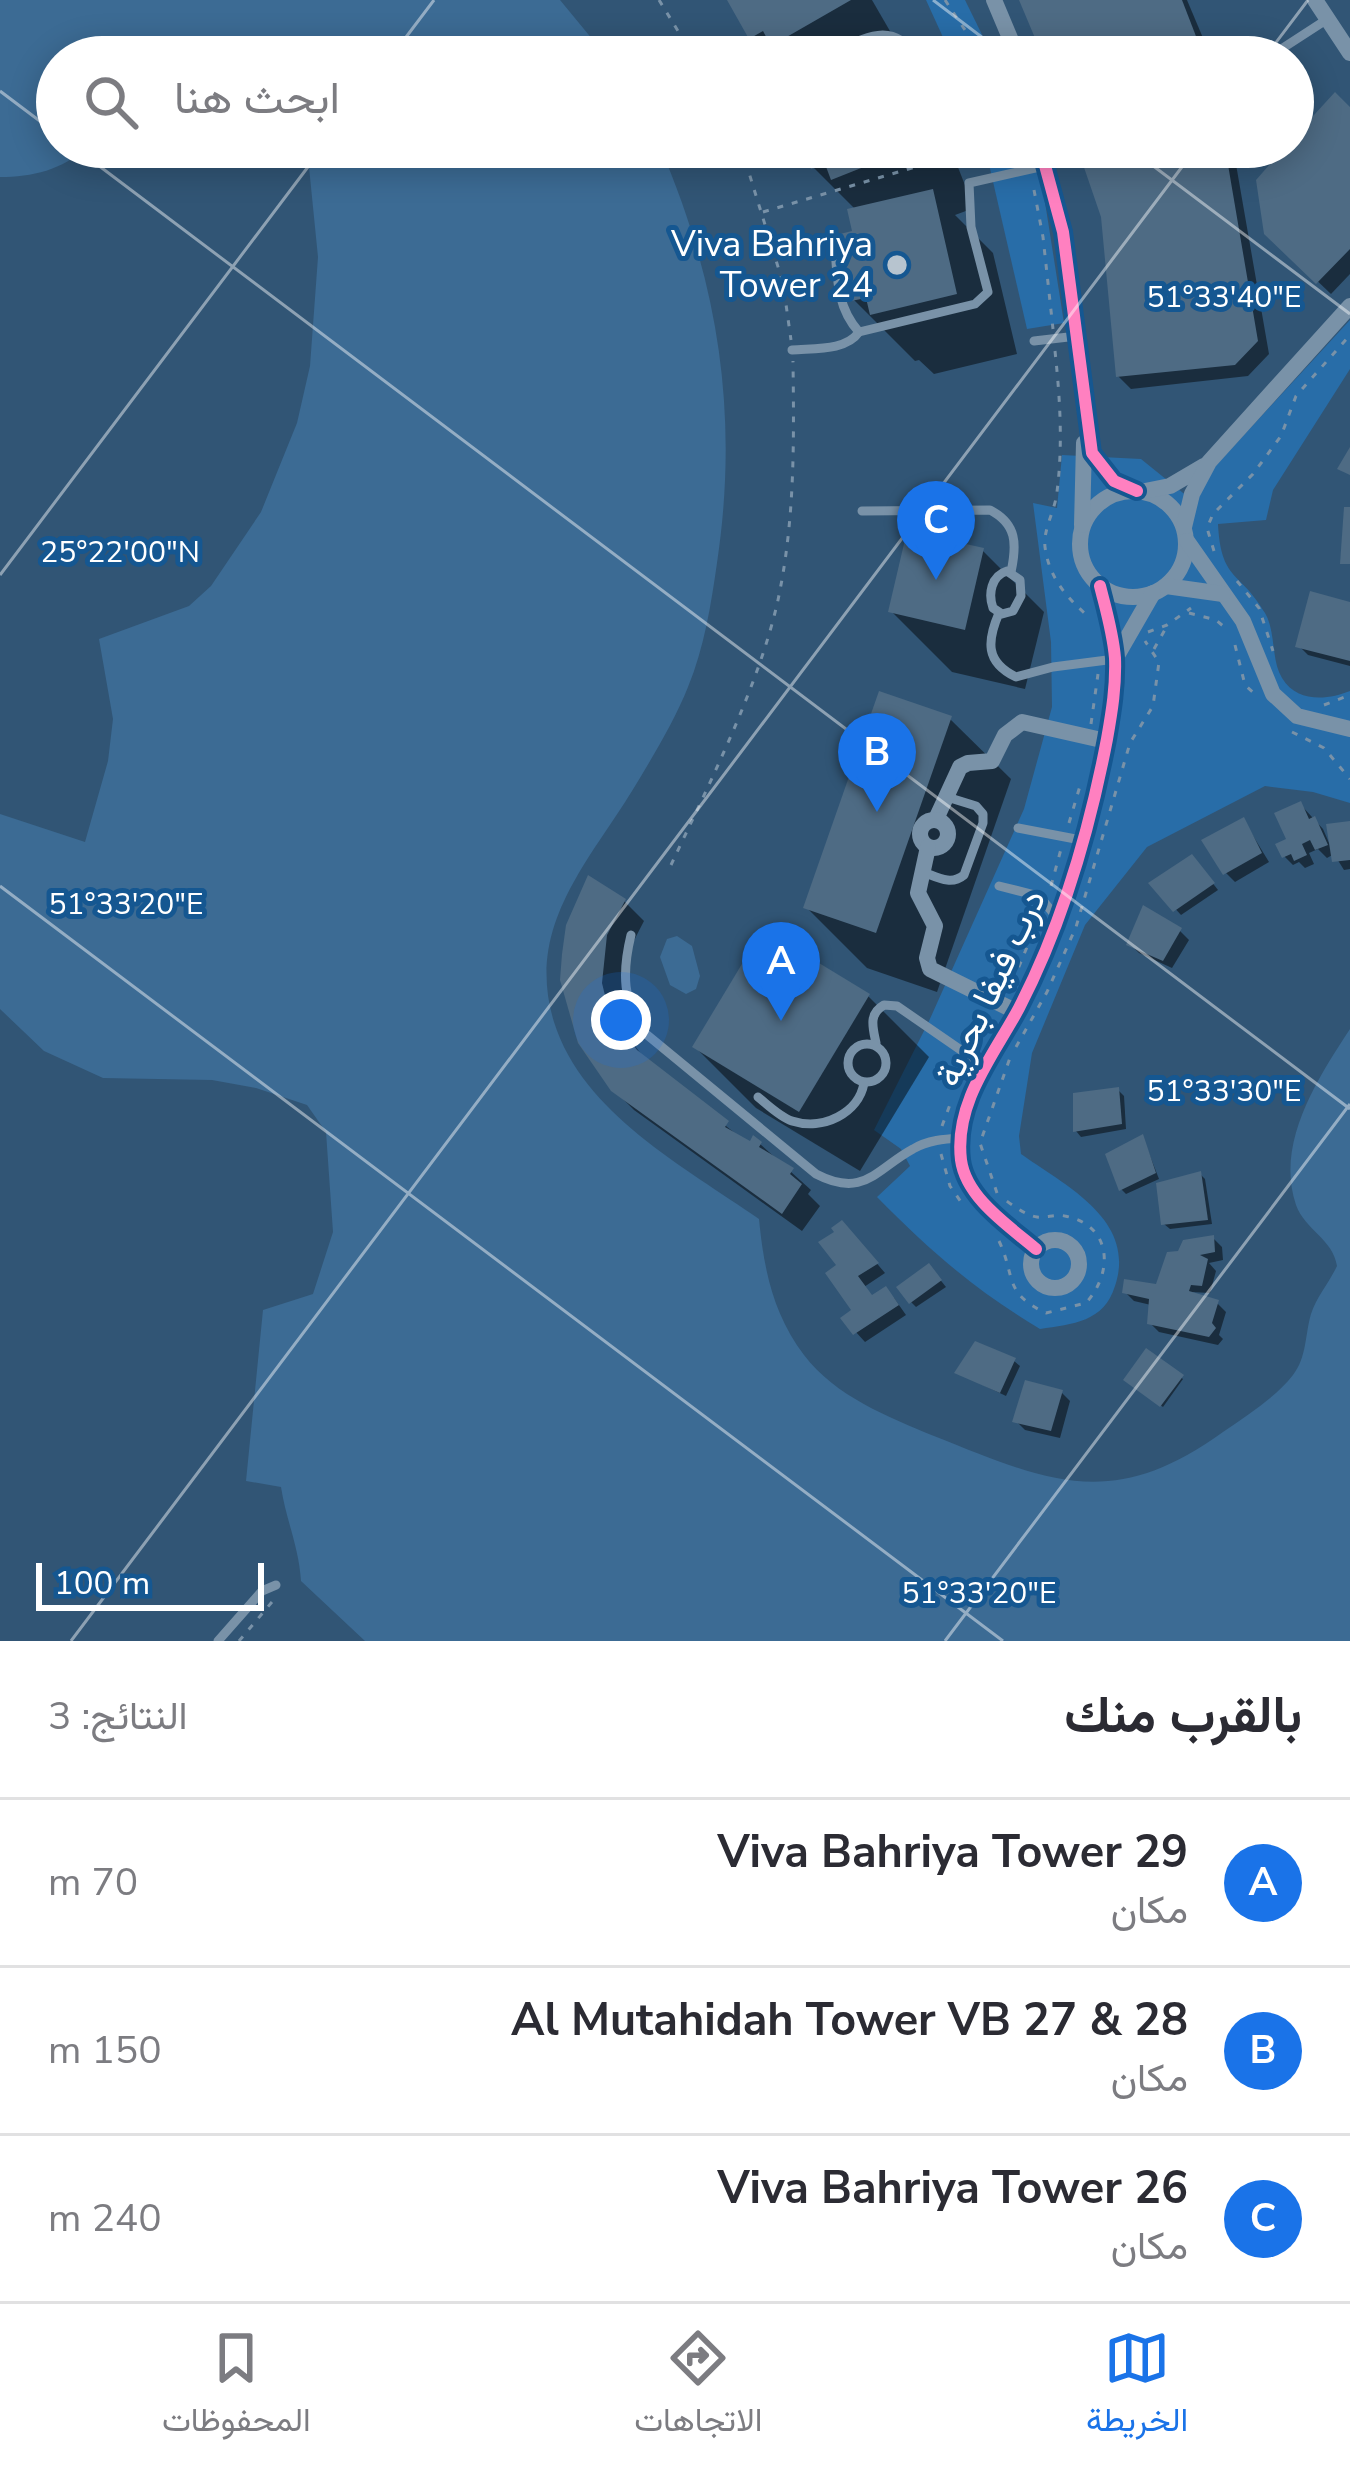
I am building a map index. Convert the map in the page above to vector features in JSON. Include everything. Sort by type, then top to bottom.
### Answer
[{"type":"street","points":[[994,0],[1009,36]]},
{"type":"street","points":[[1315,0],[1350,53]]},
{"type":"street","points":[[1040,168],[1063,232],[1077,336],[1086,424],[1083,561],[1100,586],[1130,597],[1218,586]]},
{"type":"street","points":[[1119,633],[1184,562],[1192,494],[1209,462],[1350,306]]},
{"type":"street","points":[[1086,424],[1099,466],[1114,481],[1168,504],[1243,620],[1269,687],[1284,706],[1297,716],[1350,729]]},
{"type":"street","points":[[1082,531],[1098,504],[1116,494],[1170,485],[1209,462]]},
{"type":"street","name":"درب فيفا بحرية","points":[[1036,1249],[971,1186],[962,1167],[963,1122],[1009,1009],[1059,920],[1086,841],[1098,739],[1114,705],[1107,660],[1119,633],[1100,586]]},
{"type":"street","points":[[1009,1009],[930,969],[927,958],[935,926],[918,893],[928,848],[920,834],[922,826],[936,819],[960,767],[992,761],[1005,735],[1022,722],[1098,739]]},
{"type":"lane","points":[[1301,36],[1326,20]]},
{"type":"lane","points":[[792,350],[837,346],[853,341],[859,332],[975,304],[988,292],[971,227],[969,184],[1017,168]]},
{"type":"lane","points":[[835,246],[838,291],[848,320],[859,332]]},
{"type":"lane","points":[[1034,341],[1077,336]]},
{"type":"lane","points":[[862,511],[990,510],[1004,517],[1012,529],[1016,547],[1011,572]]},
{"type":"lane","points":[[1002,572],[1011,572],[1020,580],[1021,596],[1013,611],[999,613],[991,603],[991,587],[1002,572]]},
{"type":"lane","points":[[999,613],[989,652],[1005,672],[1024,677],[1052,667],[1107,660]]},
{"type":"lane","points":[[922,872],[958,880],[983,823],[976,806],[947,797]]},
{"type":"lane","points":[[1018,828],[1086,841]]},
{"type":"lane","points":[[1000,886],[1046,900],[1059,920]]},
{"type":"lane","points":[[631,935],[623,981],[634,1020],[693,1075],[816,1174],[836,1183],[859,1182],[886,1171],[913,1149],[962,1138]]},
{"type":"lane","points":[[876,1043],[857,1049],[850,1063],[854,1079],[864,1083],[883,1068],[884,1052],[876,1043],[872,1020],[879,1008],[890,1005],[984,1066]]},
{"type":"lane","points":[[758,1097],[793,1121],[818,1121],[850,1112],[861,1099],[864,1083]]},
{"type":"lane","points":[[218,1641],[262,1591],[276,1585]]},
{"type":"path","points":[[659,0],[681,36]]},
{"type":"path","points":[[945,0],[969,36]]},
{"type":"path","points":[[671,865],[721,755],[777,602],[795,483],[792,350],[783,283],[747,168]]},
{"type":"path","points":[[761,212],[912,168]]},
{"type":"path","points":[[1038,168],[1061,446],[1055,508],[1045,544],[1052,576],[1070,601],[1119,633],[1138,635],[1188,613],[1218,586]]},
{"type":"path","points":[[1218,586],[1207,528],[1213,514],[1253,474],[1281,436],[1296,395],[1350,335]]},
{"type":"path","points":[[1218,586],[1248,592],[1267,624],[1274,663]]},
{"type":"path","points":[[1154,650],[1167,625]]},
{"type":"path","points":[[1098,739],[1107,660]]},
{"type":"path","points":[[1310,703],[1336,704],[1350,695]]},
{"type":"path","points":[[1009,1009],[1082,776]]},
{"type":"path","points":[[954,1096],[939,1140],[950,1186],[975,1217]]},
{"type":"path","points":[[993,1232],[1004,1252],[1007,1276],[1028,1305],[1046,1313],[1086,1303],[1106,1273],[1105,1251],[1096,1234],[1063,1215],[1038,1218]]},
{"type":"path","points":[[239,1641],[272,1602]]},
{"type":"shaded area","points":[[0,0],[560,0],[590,36],[36,36],[36,168],[52,168],[0,177]]},
{"type":"shaded area","points":[[926,0],[965,0],[983,36],[942,36]]},
{"type":"shaded area","points":[[309,168],[668,168],[697,249],[719,351],[726,455],[717,563],[703,642],[688,687],[655,753],[565,899],[554,927],[547,988],[568,1055],[612,1111],[669,1158],[759,1219],[767,1274],[785,1324],[804,1355],[847,1394],[881,1413],[1012,1466],[1080,1481],[1113,1481],[1147,1473],[1183,1457],[1269,1399],[1298,1368],[1314,1307],[1337,1266],[1330,1249],[1296,1205],[1291,1158],[1313,1090],[1350,1029],[1350,1641],[365,1641],[301,1581],[281,1487],[246,1481],[263,1310],[313,1294],[333,1232],[326,1132],[307,1105],[256,1088],[212,1080],[103,1078],[44,1051],[0,1009],[0,814],[85,842],[108,761],[113,719],[99,639],[189,606],[211,586],[261,512],[297,423],[310,366],[318,257]]},
{"type":"shaded area","points":[[990,168],[1037,168],[1042,183],[1064,323],[1027,329]]},
{"type":"shaded area","points":[[1350,320],[1350,369],[1273,490],[1266,520],[1218,524],[1223,556],[1265,613],[1279,671],[1288,686],[1313,697],[1350,691],[1350,803],[1265,786],[1147,847],[1085,925],[1032,1053],[1019,1136],[1021,1154],[1076,1192],[1107,1224],[1119,1263],[1110,1298],[1095,1314],[1040,1329],[954,1269],[877,1197],[910,1166],[901,1149],[874,1130],[929,1021],[1024,809],[1052,707],[1051,642],[1033,503],[1057,508],[1062,455],[1141,459],[1193,501],[1207,475]]},
{"type":"shaded area","points":[[677,936],[692,946],[700,976],[696,989],[686,994],[670,985],[660,957],[667,939]]},
{"type":"building","points":[[727,0],[851,0],[788,36],[766,36],[763,31],[747,36]]},
{"type":"building","points":[[1019,0],[1182,0],[1196,36],[1034,36]]},
{"type":"building","points":[[1335,92],[1350,107],[1350,249],[1316,284],[1264,234],[1256,180],[1267,168],[1314,168],[1314,115]]},
{"type":"building","points":[[826,168],[861,168],[831,180]]},
{"type":"building","points":[[1084,168],[1229,168],[1258,341],[1235,365],[1116,377],[1101,217]]},
{"type":"building","name":"Viva Bahriya Tower 24","points":[[933,189],[957,294],[870,315],[866,298],[851,301],[836,235],[852,231],[847,209]]},
{"type":"building","points":[[1350,447],[1350,475],[1337,469]]},
{"type":"building","points":[[1344,507],[1350,507],[1350,564],[1340,564]]},
{"type":"building","points":[[907,531],[984,548],[965,630],[888,612]]},
{"type":"building","points":[[1310,591],[1350,602],[1350,661],[1295,647]]},
{"type":"building","points":[[879,691],[952,716],[876,933],[803,908]]},
{"type":"building","points":[[1301,801],[1309,819],[1315,816],[1328,845],[1315,850],[1310,840],[1302,844],[1307,855],[1294,861],[1291,854],[1282,858],[1275,844],[1286,839],[1274,813]]},
{"type":"building","points":[[1244,817],[1262,853],[1223,875],[1201,840]]},
{"type":"building","points":[[1350,821],[1350,860],[1332,862],[1326,824]]},
{"type":"building","points":[[1192,854],[1215,883],[1173,912],[1148,883]]},
{"type":"building","points":[[588,875],[626,899],[607,935],[602,983],[609,1012],[637,1050],[729,1121],[725,1127],[750,1141],[753,1135],[762,1142],[759,1147],[794,1168],[790,1174],[802,1184],[782,1214],[611,1091],[578,1043],[560,980],[566,925]]},
{"type":"building","points":[[1143,905],[1182,928],[1163,961],[1126,945]]},
{"type":"building","points":[[763,929],[870,994],[799,1112],[692,1047]]},
{"type":"building","points":[[1119,1087],[1122,1124],[1073,1132],[1073,1093]]},
{"type":"building","points":[[1143,1134],[1156,1173],[1119,1191],[1105,1154]]},
{"type":"building","points":[[1201,1171],[1208,1220],[1161,1225],[1156,1183]]},
{"type":"building","points":[[842,1220],[879,1263],[858,1276],[872,1295],[886,1286],[899,1305],[853,1335],[840,1318],[851,1310],[825,1273],[836,1265],[818,1242]]},
{"type":"building","points":[[1214,1235],[1215,1252],[1200,1255],[1208,1259],[1202,1286],[1191,1285],[1189,1291],[1219,1300],[1212,1323],[1216,1328],[1209,1337],[1147,1324],[1149,1299],[1122,1293],[1124,1279],[1156,1284],[1167,1252],[1178,1251],[1183,1240]]},
{"type":"building","points":[[929,1263],[942,1280],[909,1304],[896,1287]]},
{"type":"building","points":[[975,1341],[1016,1358],[1000,1393],[954,1373]]},
{"type":"building","points":[[1146,1348],[1184,1375],[1160,1407],[1123,1380]]},
{"type":"building","points":[[1025,1380],[1063,1390],[1051,1431],[1012,1422]]},
{"type":"cycle path","points":[[1046,168],[1063,232],[1092,453],[1114,481],[1137,491]]},
{"type":"cycle path","points":[[1036,1249],[971,1187],[961,1160],[960,1139],[978,1080],[1049,943],[1092,809],[1115,679],[1113,640],[1100,586]]},
{"type":"place","name":"Viva Bahriya Tower 24","points":[[897,265]]},
{"type":"place","name":"Viva Bahriya Tower 26","points":[[936,580]]},
{"type":"place","name":"Al Mutahidah Tower VB 27 & 28","points":[[877,812]]},
{"type":"place","name":"Viva Bahriya Tower 29","points":[[781,1021]]}]
